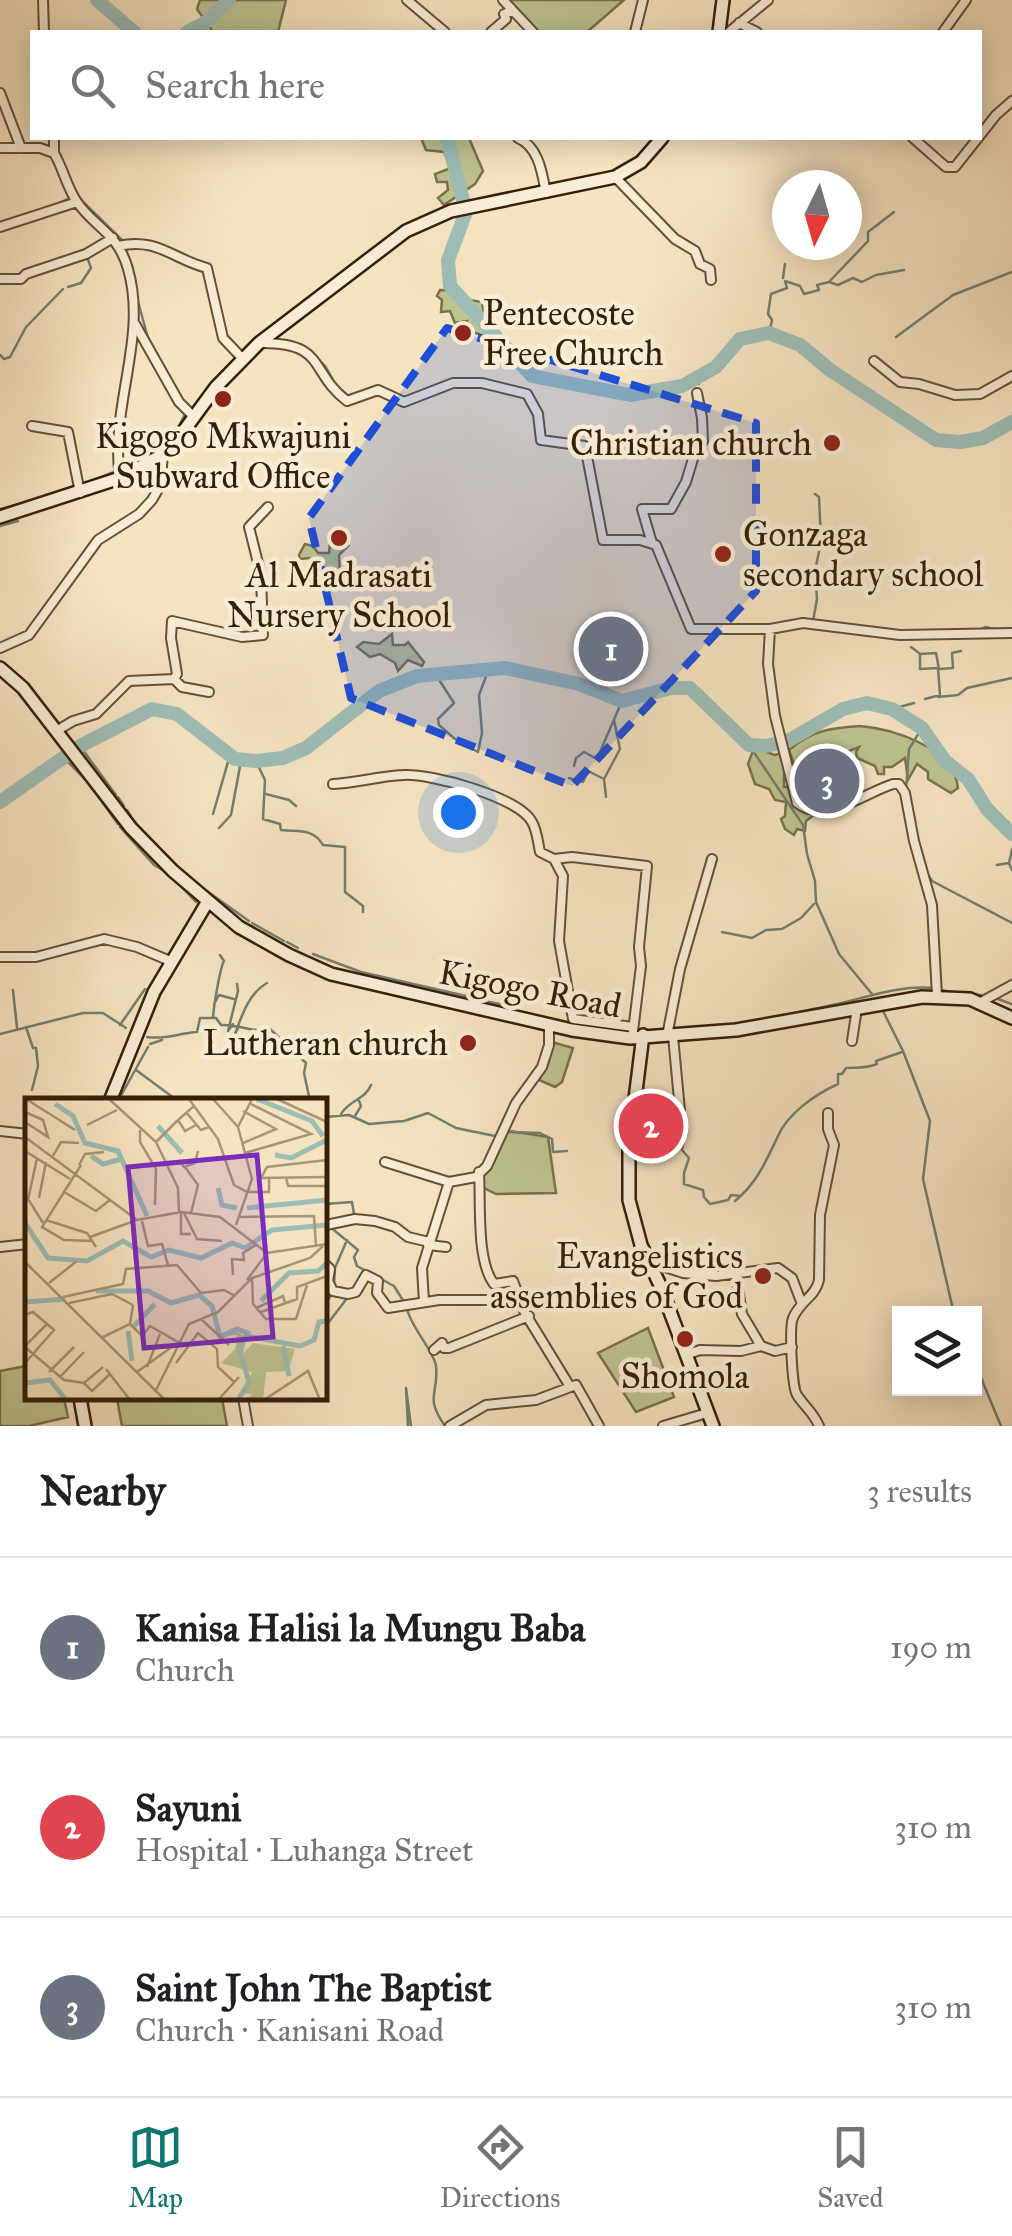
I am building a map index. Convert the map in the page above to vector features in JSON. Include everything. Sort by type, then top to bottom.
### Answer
[{"type":"main road","points":[[719,30],[722,0]]},
{"type":"main road","points":[[0,517],[120,478],[162,456],[176,444],[216,387],[259,342],[386,243],[420,223],[451,211],[615,176],[641,162],[660,140]]},
{"type":"main road","name":"Kigogo Road","points":[[0,668],[23,688],[143,841],[226,917],[266,943],[331,974],[550,1024],[670,1036],[736,1030],[900,998],[937,996],[980,1002],[1012,1018]]},
{"type":"main road","points":[[111,1098],[146,1009],[170,961],[208,901]]},
{"type":"main road","points":[[635,1033],[629,1200],[648,1261],[713,1426]]},
{"type":"main road","points":[[81,1401],[85,1426]]},
{"type":"street","points":[[43,0],[44,30]]},
{"type":"street","points":[[407,0],[444,30]]},
{"type":"street","points":[[502,0],[530,30]]},
{"type":"street","points":[[636,30],[644,0]]},
{"type":"street","points":[[732,30],[768,0]]},
{"type":"street","points":[[944,30],[966,0]]},
{"type":"street","points":[[493,30],[506,19],[503,15],[512,11]]},
{"type":"street","points":[[739,23],[752,30]]},
{"type":"street","points":[[0,93],[21,148]]},
{"type":"street","points":[[982,134],[1012,101]]},
{"type":"street","points":[[54,140],[54,152],[77,202],[116,242],[128,270],[135,324],[121,398],[116,450],[120,478]]},
{"type":"street","points":[[524,140],[533,150],[546,193]]},
{"type":"street","points":[[916,140],[951,168],[976,140]]},
{"type":"street","points":[[0,148],[54,152]]},
{"type":"street","points":[[615,176],[630,196],[676,239],[695,251],[700,264],[710,270],[711,280]]},
{"type":"street","points":[[0,227],[77,202]]},
{"type":"street","points":[[0,279],[20,278],[116,242],[158,246],[183,261],[208,268],[222,338],[242,358]]},
{"type":"street","points":[[135,324],[179,402],[195,418]]},
{"type":"street","points":[[259,342],[287,345],[311,354],[348,401],[378,390],[404,402],[453,383],[482,383],[527,394],[538,414],[541,440],[586,446],[603,540],[654,544]]},
{"type":"street","points":[[874,362],[900,382],[955,395],[989,390],[1012,376]]},
{"type":"street","points":[[696,393],[703,441],[695,452],[686,482],[671,509],[642,509],[690,629],[770,629],[804,623],[900,635],[1012,633]]},
{"type":"street","points":[[32,426],[68,432],[80,493]]},
{"type":"street","points":[[0,648],[29,635],[98,540],[140,514],[152,500],[160,486],[162,456]]},
{"type":"street","points":[[174,680],[177,674],[172,621],[242,637],[266,633],[261,575],[248,527],[268,507]]},
{"type":"street","points":[[770,629],[768,664],[779,736],[794,797],[801,807],[824,812],[880,788],[899,784],[902,787],[932,905],[937,996]]},
{"type":"street","points":[[61,735],[73,721],[96,714],[129,681],[174,680],[182,687],[209,692]]},
{"type":"street","points":[[332,784],[354,784],[404,774],[423,776],[503,799],[531,819],[540,852],[554,859],[572,857],[647,866],[635,1033]]},
{"type":"street","points":[[554,859],[562,876],[559,941],[572,1024]]},
{"type":"street","points":[[682,1132],[670,1036],[680,969],[712,859]]},
{"type":"street","points":[[0,957],[36,957],[104,938],[170,961]]},
{"type":"street","points":[[980,1002],[1012,985]]},
{"type":"street","points":[[852,1041],[856,1008]]},
{"type":"street","points":[[385,1162],[449,1182],[476,1177],[488,1166],[516,1103],[542,1067],[550,1024]]},
{"type":"street","points":[[820,1426],[794,1392],[790,1323],[817,1289],[820,1274],[820,1214],[834,1146],[828,1112]]},
{"type":"street","points":[[0,1132],[25,1134]]},
{"type":"street","points":[[479,1172],[481,1236],[489,1277],[492,1283],[513,1281],[545,1350],[569,1385]]},
{"type":"street","points":[[424,1302],[422,1268],[449,1182]]},
{"type":"street","points":[[328,1225],[375,1220],[408,1237],[446,1247]]},
{"type":"street","points":[[0,1247],[25,1244]]},
{"type":"street","points":[[648,1261],[683,1273],[716,1276],[768,1267],[783,1270],[792,1278],[802,1304]]},
{"type":"street","points":[[736,1274],[742,1314],[761,1346]]},
{"type":"street","points":[[328,1281],[333,1291],[348,1294],[356,1292],[366,1275],[378,1281],[377,1294],[388,1308],[424,1302],[491,1300]]},
{"type":"street","points":[[434,1350],[442,1342],[444,1348],[449,1348],[529,1316]]},
{"type":"street","points":[[686,1355],[700,1350],[730,1352],[761,1346],[775,1351],[792,1347]]},
{"type":"street","points":[[450,1426],[486,1405],[543,1398],[569,1385]]},
{"type":"street","points":[[569,1385],[576,1385],[599,1426]]},
{"type":"street","points":[[244,1401],[248,1426]]},
{"type":"street","points":[[663,1426],[706,1413]]},
{"type":"highlighted area","points":[[447,328],[756,423],[756,591],[572,786],[351,698],[309,518]]},
{"type":"green space","points":[[200,0],[286,0],[278,30],[212,30],[197,9]]},
{"type":"green space","points":[[503,0],[624,0],[589,30],[530,30]]},
{"type":"green space","points":[[422,140],[470,140],[483,171],[475,184],[444,205],[438,198],[448,190],[447,182],[437,182],[435,174],[451,168],[444,152],[426,150]]},
{"type":"green space","points":[[440,290],[458,291],[469,300],[482,302],[485,321],[491,329],[487,337],[464,329],[467,321],[455,323],[450,311],[441,312],[442,300],[437,296]]},
{"type":"green space","points":[[330,542],[348,546],[339,555],[340,573],[319,578],[314,571],[319,566],[310,558],[300,559],[299,555],[305,544],[318,553],[329,553]]},
{"type":"green space","points":[[392,634],[393,645],[408,642],[424,662],[422,666],[408,660],[398,671],[395,663],[380,654],[370,657],[357,647],[363,642],[379,644]]},
{"type":"green space","points":[[860,726],[904,736],[934,751],[946,761],[958,788],[951,793],[928,779],[928,772],[917,764],[908,780],[905,758],[892,767],[884,767],[884,774],[878,774],[875,766],[857,758],[859,747],[849,751],[850,759],[846,761],[836,757],[842,751],[840,748],[828,752],[820,764],[792,768],[789,750],[805,739],[830,729]]},
{"type":"green space","points":[[754,748],[775,755],[781,753],[787,771],[784,787],[792,787],[794,800],[814,815],[806,821],[805,831],[797,829],[794,835],[785,829],[781,819],[786,802],[775,800],[769,789],[755,784],[748,764]]},
{"type":"green space","points":[[552,1042],[573,1048],[562,1082],[555,1087],[537,1079]]},
{"type":"green space","points":[[503,1130],[548,1137],[556,1193],[496,1194],[482,1187],[482,1172]]},
{"type":"green space","points":[[648,1328],[674,1397],[636,1412],[598,1353]]},
{"type":"green space","points":[[25,1366],[25,1401],[64,1401],[68,1417],[29,1426],[0,1426],[0,1371]]},
{"type":"green space","points":[[117,1401],[222,1401],[227,1426],[122,1426]]},
{"type":"waterway","points":[[97,0],[132,30]]},
{"type":"waterway","points":[[191,30],[205,23],[229,0]]},
{"type":"waterway","points":[[448,140],[466,212],[448,260],[450,286],[532,376],[630,395],[682,386],[716,367],[740,339],[769,333],[800,345],[830,370],[936,440],[960,442],[983,438],[1012,422]]},
{"type":"waterway","points":[[0,152],[13,152]]},
{"type":"waterway","points":[[77,196],[123,241]]},
{"type":"waterway","points":[[51,207],[68,199]]},
{"type":"waterway","points":[[0,222],[35,211]]},
{"type":"waterway","points":[[829,282],[868,241],[868,232],[894,212]]},
{"type":"waterway","points":[[146,241],[167,248]]},
{"type":"waterway","points":[[126,249],[131,266]]},
{"type":"waterway","points":[[68,287],[81,283],[91,268],[87,257]]},
{"type":"waterway","points":[[783,278],[785,264]]},
{"type":"waterway","points":[[769,333],[771,294],[787,288],[785,281],[800,286],[804,294],[829,282],[838,285],[853,278],[862,282],[904,270]]},
{"type":"waterway","points":[[212,271],[220,307]]},
{"type":"waterway","points":[[896,337],[953,295],[1012,272]]},
{"type":"waterway","points":[[0,355],[4,359],[10,357],[26,327],[63,289]]},
{"type":"waterway","points":[[137,298],[148,338],[172,382]]},
{"type":"waterway","points":[[307,349],[325,366],[336,385]]},
{"type":"waterway","points":[[699,378],[699,384]]},
{"type":"waterway","points":[[436,386],[452,380]]},
{"type":"waterway","points":[[532,395],[540,409]]},
{"type":"waterway","points":[[162,449],[185,414]]},
{"type":"waterway","points":[[567,440],[580,440]]},
{"type":"waterway","points":[[122,468],[146,457]]},
{"type":"waterway","points":[[86,483],[114,472]]},
{"type":"waterway","points":[[815,494],[819,497],[821,542],[815,571],[816,622]]},
{"type":"waterway","points":[[0,509],[32,501]]},
{"type":"waterway","points":[[0,526],[18,521]]},
{"type":"waterway","points":[[99,536],[117,524]]},
{"type":"waterway","points":[[977,631],[986,627],[998,630]]},
{"type":"waterway","points":[[911,647],[919,653]]},
{"type":"waterway","points":[[925,699],[940,695],[938,668],[920,669],[920,654],[936,653],[939,669],[953,668],[952,653],[961,651]]},
{"type":"waterway","points":[[0,802],[80,746],[152,709],[177,714],[235,759],[283,758],[306,748],[379,691],[417,676],[505,668],[579,684],[622,701],[671,688],[690,688],[749,745],[788,741],[843,709],[867,703],[892,709],[922,728],[945,761],[968,779],[987,809],[1012,834]]},
{"type":"waterway","points":[[436,675],[454,703],[438,719],[439,725],[478,752],[482,733],[479,695],[488,671]]},
{"type":"waterway","points":[[938,697],[958,695],[967,688],[1012,678]]},
{"type":"waterway","points":[[574,766],[576,758],[584,752],[597,759],[622,701]]},
{"type":"waterway","points":[[892,709],[914,703]]},
{"type":"waterway","points":[[606,797],[604,779],[620,749],[614,720]]},
{"type":"waterway","points":[[906,790],[909,749],[922,728]]},
{"type":"waterway","points":[[749,745],[803,825],[816,902],[839,954],[872,994]]},
{"type":"waterway","points":[[80,746],[116,795]]},
{"type":"waterway","points":[[213,814],[230,755]]},
{"type":"waterway","points":[[63,757],[87,781],[118,824]]},
{"type":"waterway","points":[[219,828],[231,815],[241,761]]},
{"type":"waterway","points":[[256,761],[265,780],[263,819],[280,824],[281,830],[310,833],[323,845],[345,847],[345,892],[363,906],[363,912]]},
{"type":"waterway","points":[[569,778],[583,782],[588,771],[604,779]]},
{"type":"waterway","points":[[266,794],[296,806]]},
{"type":"waterway","points":[[118,797],[124,806]]},
{"type":"waterway","points":[[127,810],[137,827]]},
{"type":"waterway","points":[[120,827],[154,865],[169,874]]},
{"type":"waterway","points":[[1012,849],[1012,870]]},
{"type":"waterway","points":[[997,865],[1009,863]]},
{"type":"waterway","points":[[925,870],[932,881],[1012,923]]},
{"type":"waterway","points":[[172,877],[196,902]]},
{"type":"waterway","points":[[201,887],[249,921]]},
{"type":"waterway","points":[[190,892],[202,904]]},
{"type":"waterway","points":[[722,932],[752,938],[766,930],[782,929],[801,918],[814,904]]},
{"type":"waterway","points":[[252,923],[284,941]]},
{"type":"waterway","points":[[287,942],[298,948]]},
{"type":"waterway","points":[[313,954],[361,972],[466,996]]},
{"type":"waterway","points":[[213,1017],[224,961],[220,955]]},
{"type":"waterway","points":[[239,1026],[235,1034],[251,999],[267,983]]},
{"type":"waterway","points":[[233,1024],[228,1031],[237,984]]},
{"type":"waterway","points":[[731,1025],[894,990],[933,988]]},
{"type":"waterway","points":[[120,1025],[145,989]]},
{"type":"waterway","points":[[13,990],[17,1028]]},
{"type":"waterway","points":[[941,990],[962,994]]},
{"type":"waterway","points":[[970,994],[987,996]]},
{"type":"waterway","points":[[214,1004],[219,995],[234,999]]},
{"type":"waterway","points":[[473,998],[481,1000]]},
{"type":"waterway","points":[[995,998],[1012,1004]]},
{"type":"waterway","points":[[484,1001],[505,1005]]},
{"type":"waterway","points":[[882,1009],[930,1121],[923,1179],[952,1306]]},
{"type":"waterway","points":[[0,1034],[83,1013],[103,1013],[126,1028]]},
{"type":"waterway","points":[[471,1013],[499,1019]]},
{"type":"waterway","points":[[147,1037],[197,1032],[200,1018],[216,1018],[221,1025],[270,1029],[306,1063],[309,1098]]},
{"type":"waterway","points":[[521,1024],[543,1030]]},
{"type":"waterway","points":[[26,1027],[36,1048],[38,1066],[32,1090]]},
{"type":"waterway","points":[[553,1032],[599,1039]]},
{"type":"waterway","points":[[150,1044],[162,1040]]},
{"type":"waterway","points":[[647,1042],[664,1041]]},
{"type":"waterway","points":[[120,1098],[148,1047]]},
{"type":"waterway","points":[[735,1201],[755,1179],[788,1120],[812,1099],[838,1084],[838,1074],[846,1068],[873,1066],[876,1061],[902,1052]]},
{"type":"waterway","points":[[136,1070],[174,1098]]},
{"type":"waterway","points":[[341,1114],[371,1085]]},
{"type":"waterway","points":[[355,1116],[361,1106],[359,1101]]},
{"type":"waterway","points":[[328,1117],[349,1115],[369,1124],[404,1121],[428,1113],[456,1128],[495,1136]]},
{"type":"waterway","points":[[505,1132],[540,1133],[552,1139],[553,1152],[567,1151]]},
{"type":"waterway","points":[[685,1135],[682,1150],[689,1158],[684,1184],[703,1190],[710,1204],[728,1200],[731,1195],[741,1196]]},
{"type":"waterway","points":[[328,1204],[352,1202],[354,1214]]},
{"type":"waterway","points":[[329,1226],[358,1250],[354,1257],[357,1266],[394,1286],[404,1302]]},
{"type":"waterway","points":[[334,1284],[335,1268],[347,1240]]},
{"type":"waterway","points":[[328,1300],[332,1294]]},
{"type":"waterway","points":[[328,1323],[348,1297]]},
{"type":"waterway","points":[[407,1309],[436,1366],[435,1408],[445,1426]]},
{"type":"waterway","points":[[982,1380],[1001,1426]]},
{"type":"waterway","points":[[408,1426],[406,1388],[411,1426]]},
{"type":"place","name":"Pentecoste Free Church","points":[[463,333]]},
{"type":"place","name":"Kigogo Mkwajuni Subward Office","points":[[223,399]]},
{"type":"place","name":"Christian church","points":[[832,443]]},
{"type":"place","name":"Al Madrasati Nursery School","points":[[339,538]]},
{"type":"place","name":"Gonzaga secondary school","points":[[723,554]]},
{"type":"place","name":"Kanisa Halisi la Mungu Baba","points":[[611,649]]},
{"type":"place","name":"Saint John The Baptist","points":[[827,781]]},
{"type":"place","name":"Lutheran church","points":[[468,1043]]},
{"type":"place","name":"Sayuni","points":[[651,1126]]},
{"type":"place","name":"Evangelistics assemblies of God","points":[[763,1276]]},
{"type":"place","name":"Shomola","points":[[685,1339]]}]
